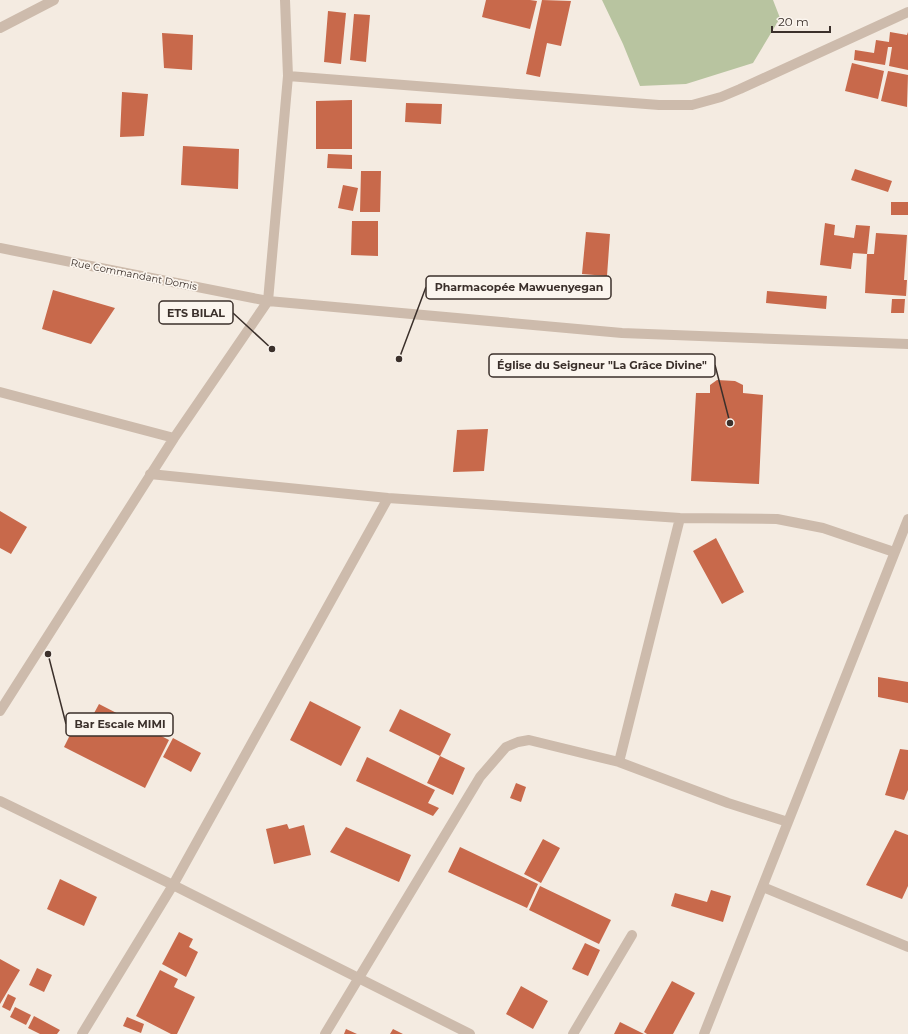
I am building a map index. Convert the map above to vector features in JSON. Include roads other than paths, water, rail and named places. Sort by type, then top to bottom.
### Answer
[{"type":"street","points":[[0,28],[54,0]]},
{"type":"street","points":[[0,710],[150,474],[268,301],[288,76],[285,0]]},
{"type":"street","points":[[288,76],[659,105],[692,105],[721,97],[740,89],[908,12]]},
{"type":"street","name":"Rue Commandant Domis","points":[[0,248],[268,301],[622,333],[908,344]]},
{"type":"street","points":[[0,392],[174,438]]},
{"type":"street","points":[[150,474],[388,498],[680,518],[777,519],[823,528],[894,552]]},
{"type":"street","points":[[82,1034],[172,885],[388,498]]},
{"type":"street","points":[[618,762],[680,518]]},
{"type":"street","points":[[704,1034],[908,519]]},
{"type":"street","points":[[325,1034],[480,778],[506,747],[518,742],[530,740],[618,762],[728,803],[788,822]]},
{"type":"street","points":[[0,801],[470,1034]]},
{"type":"street","points":[[763,887],[908,947]]},
{"type":"street","points":[[573,1034],[632,935]]},
{"type":"place","name":"ETS BILAL","points":[[272,349]]},
{"type":"place","name":"Pharmacopée Mawuenyegan","points":[[399,359]]},
{"type":"place","name":"Église du Seigneur \"La Grâce Divine\"","points":[[730,423]]},
{"type":"place","name":"Bar Escale MIMI","points":[[48,654]]}]
